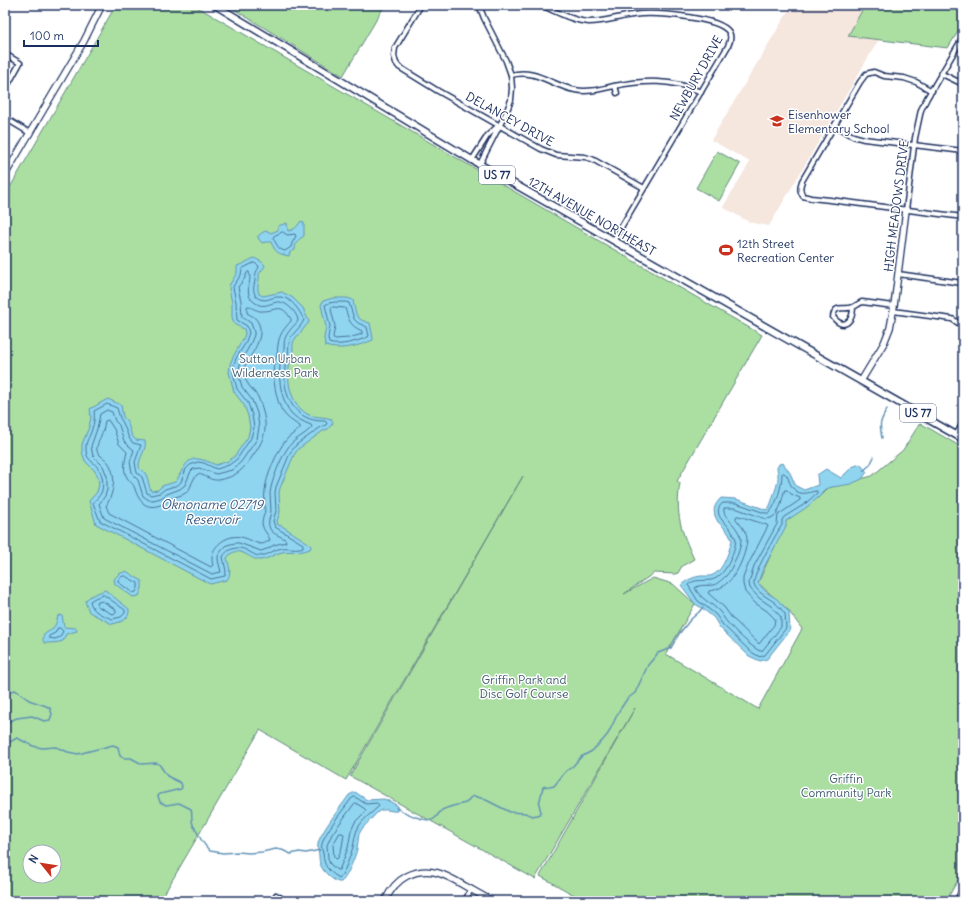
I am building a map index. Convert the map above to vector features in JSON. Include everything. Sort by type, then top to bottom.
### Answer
[{"type":"main road","name":"12TH AVENUE NORTHEAST","points":[[215,5],[472,160],[963,439]]},
{"type":"street","points":[[5,175],[84,41],[102,5]]},
{"type":"street","name":"DELANCEY DRIVE","points":[[420,5],[395,48],[394,59],[399,68],[541,149],[553,154],[592,159],[644,188]]},
{"type":"street","points":[[479,5],[486,24],[506,61],[511,75],[512,88],[511,100],[506,113],[480,164]]},
{"type":"street","name":"NEWBURY DRIVE","points":[[540,5],[582,21],[597,21],[629,15],[646,14],[707,20],[719,25],[729,32],[730,40],[728,46],[613,241]]},
{"type":"street","name":"HIGH MEADOWS DRIVE","points":[[861,381],[884,343],[890,328],[894,308],[914,145],[922,110],[963,37]]},
{"type":"street","points":[[5,54],[20,63],[5,90]]},
{"type":"street","points":[[932,90],[904,78],[884,76],[874,72],[863,76],[802,181],[800,187],[801,194],[805,197],[811,198],[963,217]]},
{"type":"street","points":[[511,75],[521,73],[532,74],[570,89],[580,91],[604,89],[638,82],[651,82],[674,83],[701,92]]},
{"type":"street","points":[[942,74],[963,84]]},
{"type":"street","points":[[615,86],[617,93]]},
{"type":"street","points":[[5,118],[30,133]]},
{"type":"street","points":[[472,160],[488,135],[499,125]]},
{"type":"street","points":[[835,126],[858,138],[963,151]]},
{"type":"street","points":[[898,274],[962,283]]},
{"type":"street","points":[[853,307],[852,317],[848,322],[844,324],[834,319],[834,312],[837,309],[853,307],[865,302],[952,319],[963,326]]},
{"type":"street","points":[[956,435],[963,423]]},
{"type":"street","points":[[385,901],[393,887],[403,878],[423,871],[443,874],[492,901]]},
{"type":"street","points":[[465,901],[471,889]]},
{"type":"street","points":[[957,901],[963,890]]},
{"type":"street","points":[[276,895],[286,901]]},
{"type":"shaded area","name":"Eisenhower Elementary School","points":[[792,5],[865,5],[848,36],[879,39],[769,226],[749,222],[723,207],[750,162],[711,140]]},
{"type":"green space","name":"Sutton Urban Wilderness Park","points":[[116,5],[194,5],[762,335],[677,481],[680,483],[678,504],[680,522],[694,559],[682,566],[678,573],[654,573],[624,594],[653,578],[673,584],[695,604],[666,654],[758,709],[802,629],[788,610],[758,583],[786,521],[820,496],[828,488],[872,476],[903,450],[920,423],[963,448],[963,871],[946,901],[585,901],[540,876],[635,708],[535,879],[350,776],[523,476],[346,780],[260,730],[160,901],[5,901],[5,196]]},
{"type":"green space","points":[[227,5],[385,5],[343,76]]},
{"type":"green space","points":[[865,5],[959,5],[963,7],[963,23],[948,48],[848,36]]},
{"type":"green space","points":[[717,151],[740,164],[719,201],[696,188]]},
{"type":"water","points":[[301,221],[304,223],[304,236],[297,242],[295,250],[290,252],[289,256],[277,252],[271,242],[262,243],[258,238],[258,236],[263,232],[268,231],[271,233],[278,230],[278,226],[287,223],[288,231],[292,230],[297,227]]},
{"type":"water","name":"Oknoname 02719 Reservoir","points":[[254,258],[262,262],[265,266],[259,274],[259,294],[263,296],[282,292],[293,298],[303,308],[309,322],[294,341],[293,353],[289,364],[289,381],[294,400],[307,414],[331,419],[333,423],[328,429],[298,449],[294,455],[279,493],[280,512],[277,521],[278,525],[310,544],[310,549],[282,552],[267,559],[261,560],[257,560],[244,553],[235,552],[227,558],[230,572],[227,580],[210,584],[96,524],[89,501],[97,492],[99,484],[98,477],[95,471],[85,461],[82,452],[82,444],[89,427],[91,417],[90,409],[108,399],[121,405],[123,417],[127,421],[132,436],[136,440],[145,441],[145,447],[139,466],[146,475],[151,491],[158,490],[162,486],[175,482],[184,466],[192,460],[201,459],[216,465],[228,461],[234,457],[248,437],[250,427],[244,405],[234,392],[229,372],[230,364],[245,333],[244,329],[234,324],[229,288],[237,273],[237,266]]},
{"type":"water","points":[[333,298],[347,298],[353,300],[357,316],[361,320],[370,323],[373,340],[343,348],[325,346],[324,338],[326,327],[321,305],[323,301]]},
{"type":"water","points":[[783,463],[796,486],[804,490],[818,485],[817,475],[826,469],[841,478],[852,467],[860,464],[867,472],[862,479],[851,484],[825,489],[820,496],[807,507],[786,521],[786,526],[762,571],[758,583],[766,592],[777,599],[789,612],[790,630],[767,659],[760,661],[749,656],[720,628],[714,618],[695,604],[681,585],[693,578],[715,574],[725,561],[732,540],[727,531],[718,522],[715,515],[714,509],[718,501],[721,498],[736,499],[767,510],[777,485],[777,468],[779,464]]},
{"type":"water","points":[[126,571],[142,581],[142,588],[139,596],[133,597],[115,584],[114,579],[119,574]]},
{"type":"water","points":[[105,590],[129,609],[128,616],[124,620],[112,624],[89,612],[85,601]]},
{"type":"water","points":[[62,615],[64,627],[76,628],[77,631],[66,634],[63,641],[56,643],[44,643],[44,635],[54,627],[58,616]]},
{"type":"water","points":[[355,792],[367,800],[384,799],[398,806],[397,811],[379,811],[362,829],[359,834],[353,862],[343,880],[339,882],[332,879],[320,864],[318,844],[319,839],[336,812],[349,795]]},
{"type":"waterway","points":[[882,438],[881,423],[887,409]]},
{"type":"waterway","points":[[863,471],[870,465],[874,457]]},
{"type":"waterway","points":[[396,808],[415,817],[431,820],[434,819],[442,810],[466,803],[474,796],[484,799],[510,812],[525,813],[533,816],[540,814],[539,804],[543,787],[554,786],[566,771],[581,757],[592,751],[603,740],[608,734],[619,711],[627,699],[635,693],[648,665],[658,653],[671,648],[679,634],[703,607]]},
{"type":"waterway","points":[[5,693],[15,690],[29,700],[50,708],[52,714],[50,720],[44,721],[32,716],[17,718],[5,723]]},
{"type":"waterway","points":[[5,749],[10,742],[17,738],[33,746],[42,748],[56,747],[78,754],[113,745],[118,747],[120,756],[124,758],[131,758],[142,764],[159,764],[167,776],[181,783],[181,789],[160,794],[158,796],[160,802],[166,805],[179,803],[191,809],[193,826],[205,846],[210,851],[223,853],[249,853],[276,849],[291,854],[320,850]]},
{"type":"place","name":"Eisenhower Elementary School","points":[[777,121]]},
{"type":"place","name":"12th Street Recreation Center","points":[[726,250]]},
{"type":"park label","name":"Griffin Park and Disc Golf Course","points":[[524,686]]},
{"type":"park label","name":"Griffin Community Park","points":[[846,785]]}]
